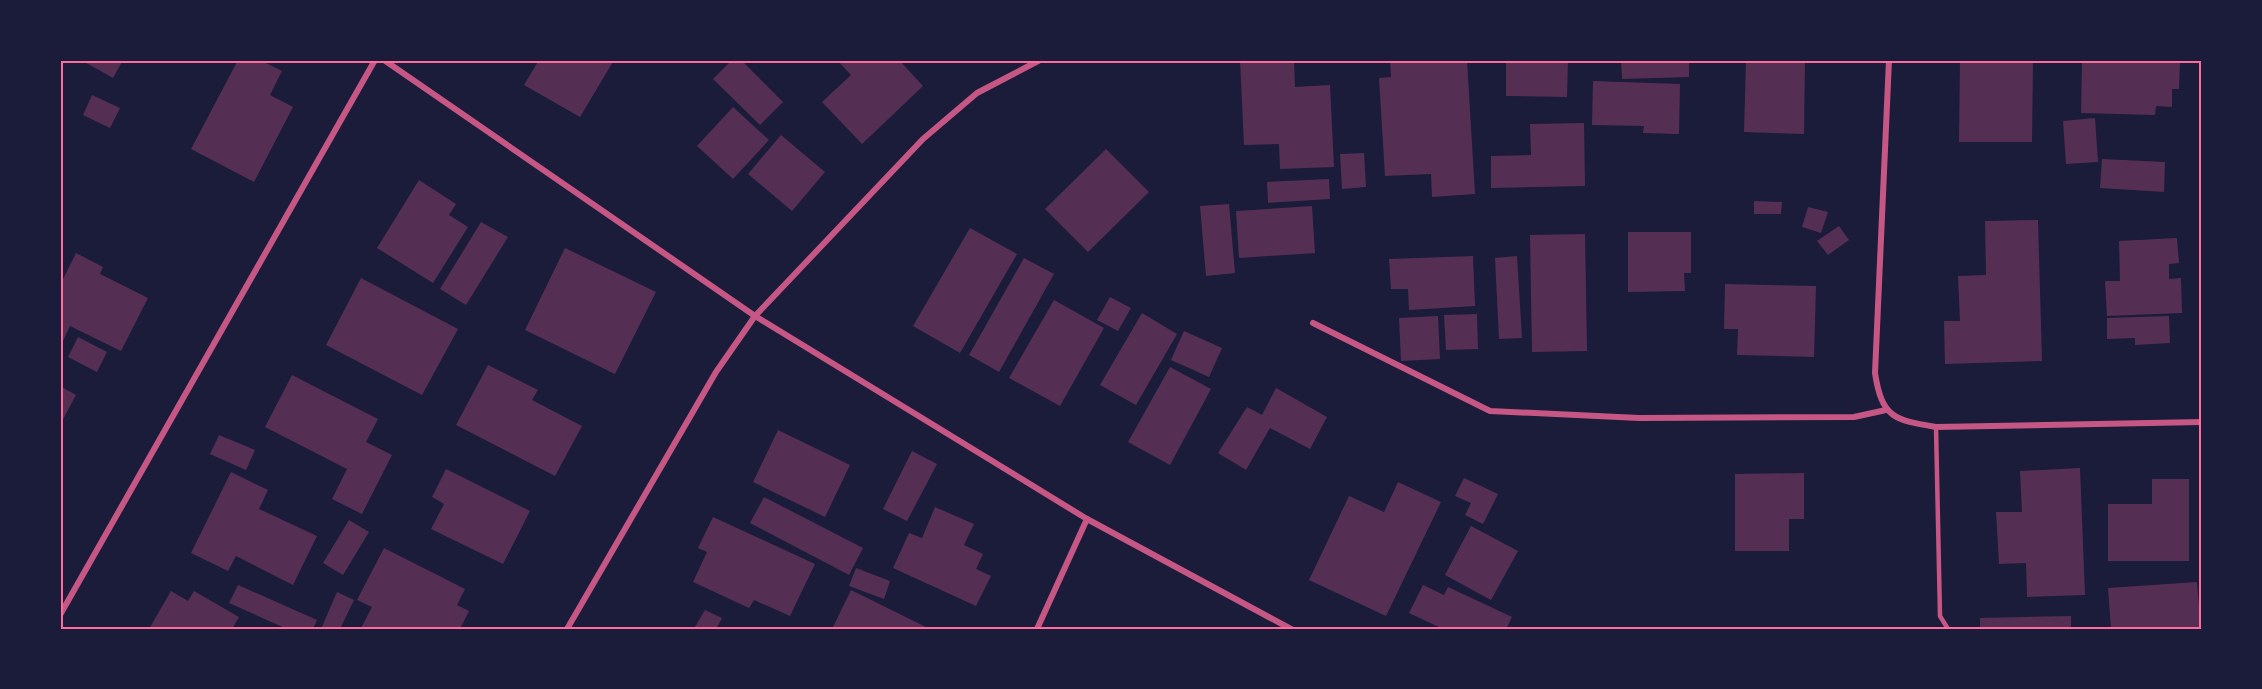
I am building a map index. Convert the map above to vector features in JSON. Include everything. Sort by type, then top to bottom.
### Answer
[{"type":"street","points":[[60,615],[375,60]]},
{"type":"street","points":[[384,60],[755,316],[1087,519],[1291,629]]},
{"type":"street","points":[[567,629],[716,372],[755,316],[923,138],[977,93],[1040,60]]},
{"type":"street","points":[[1889,60],[1875,373],[1878,395],[1886,410],[1903,422],[1936,427],[2202,422]]},
{"type":"street","points":[[1313,323],[1490,411],[1651,418],[1854,417],[1886,410]]},
{"type":"street","points":[[1037,629],[1087,519]]},
{"type":"lane","points":[[1936,427],[1940,616],[1948,629]]},
{"type":"building","points":[[81,60],[123,60],[113,78]]},
{"type":"building","points":[[238,60],[260,60],[282,71],[270,95],[293,107],[254,182],[191,149]]},
{"type":"building","points":[[539,60],[614,60],[580,117],[524,85]]},
{"type":"building","points":[[732,60],[741,60],[783,102],[760,125],[713,79]]},
{"type":"building","points":[[837,60],[899,60],[923,86],[862,144],[822,102],[851,75]]},
{"type":"building","points":[[1240,60],[1294,60],[1295,87],[1330,85],[1334,167],[1280,169],[1279,144],[1244,145]]},
{"type":"building","points":[[1390,60],[1467,60],[1475,194],[1432,197],[1431,174],[1385,176],[1379,78],[1391,77]]},
{"type":"building","points":[[1506,60],[1568,60],[1567,97],[1506,96]]},
{"type":"building","points":[[1621,60],[1689,60],[1689,77],[1622,79]]},
{"type":"building","points":[[1746,60],[1805,60],[1804,134],[1744,132]]},
{"type":"building","points":[[1960,60],[2033,60],[2032,142],[1959,142]]},
{"type":"building","points":[[2082,60],[2180,60],[2179,89],[2172,89],[2172,107],[2156,106],[2155,115],[2081,113]]},
{"type":"building","points":[[1593,81],[1680,84],[1679,134],[1643,133],[1644,126],[1592,125]]},
{"type":"building","points":[[92,95],[120,108],[110,128],[83,115]]},
{"type":"building","points":[[733,107],[769,140],[733,179],[697,146]]},
{"type":"building","points":[[2095,118],[2098,162],[2066,164],[2063,121]]},
{"type":"building","points":[[1584,123],[1585,186],[1491,188],[1491,156],[1531,155],[1530,124]]},
{"type":"building","points":[[781,135],[825,172],[792,211],[748,174]]},
{"type":"building","points":[[1106,149],[1149,192],[1088,252],[1045,209]]},
{"type":"building","points":[[1364,153],[1366,187],[1342,189],[1340,154]]},
{"type":"building","points":[[2102,159],[2165,162],[2164,192],[2100,188]]},
{"type":"building","points":[[1329,179],[1330,199],[1268,203],[1267,182]]},
{"type":"building","points":[[419,180],[456,204],[449,215],[468,227],[433,283],[377,248]]},
{"type":"building","points":[[1754,201],[1782,202],[1781,214],[1754,214]]},
{"type":"building","points":[[1229,204],[1235,273],[1206,276],[1200,206]]},
{"type":"building","points":[[1312,206],[1315,253],[1239,258],[1236,211]]},
{"type":"building","points":[[1808,207],[1828,212],[1821,233],[1802,227]]},
{"type":"building","points":[[2038,220],[2042,361],[1945,364],[1944,321],[1960,321],[1958,276],[1986,275],[1985,221]]},
{"type":"building","points":[[481,222],[508,237],[466,305],[440,289]]},
{"type":"building","points":[[1839,226],[1849,240],[1828,255],[1817,241]]},
{"type":"building","points":[[970,228],[1017,254],[960,353],[913,326]]},
{"type":"building","points":[[1628,232],[1691,232],[1691,273],[1684,273],[1685,291],[1628,292]]},
{"type":"building","points":[[1585,234],[1587,351],[1532,352],[1530,235]]},
{"type":"building","points":[[2177,238],[2179,263],[2169,264],[2169,279],[2181,278],[2182,313],[2107,316],[2105,281],[2120,281],[2119,241]]},
{"type":"building","points":[[565,248],[656,292],[615,374],[525,330]]},
{"type":"building","points":[[76,253],[103,267],[100,274],[148,298],[121,351],[70,326],[60,347],[60,285]]},
{"type":"building","points":[[1473,256],[1475,306],[1409,310],[1408,289],[1391,289],[1389,259]]},
{"type":"building","points":[[1517,256],[1522,338],[1499,339],[1495,258]]},
{"type":"building","points":[[1024,258],[1054,274],[999,372],[969,355]]},
{"type":"building","points":[[361,278],[458,329],[422,395],[326,345]]},
{"type":"building","points":[[1725,284],[1816,286],[1814,357],[1737,355],[1738,329],[1724,329]]},
{"type":"building","points":[[1110,297],[1131,308],[1118,331],[1097,320]]},
{"type":"building","points":[[1054,300],[1104,328],[1060,406],[1009,378]]},
{"type":"building","points":[[1142,313],[1177,334],[1136,405],[1100,385]]},
{"type":"building","points":[[1477,314],[1478,349],[1446,350],[1444,315]]},
{"type":"building","points":[[1438,316],[1440,359],[1401,361],[1399,318]]},
{"type":"building","points":[[2169,316],[2170,343],[2135,345],[2135,338],[2107,339],[2107,318]]},
{"type":"building","points":[[1184,331],[1222,348],[1209,377],[1171,360]]},
{"type":"building","points":[[78,337],[107,352],[97,372],[68,357]]},
{"type":"building","points":[[488,365],[538,390],[532,400],[582,426],[555,476],[456,425]]},
{"type":"building","points":[[1170,367],[1211,389],[1170,465],[1128,442]]},
{"type":"building","points":[[292,375],[378,419],[366,442],[392,455],[362,514],[332,499],[347,469],[265,427]]},
{"type":"building","points":[[60,386],[76,395],[60,425]]},
{"type":"building","points":[[1276,388],[1327,417],[1310,449],[1270,428],[1246,470],[1218,453],[1247,407],[1262,415]]},
{"type":"building","points":[[778,430],[850,465],[825,517],[753,482]]},
{"type":"building","points":[[219,435],[255,450],[246,470],[210,454]]},
{"type":"building","points":[[912,451],[937,464],[907,521],[883,509]]},
{"type":"building","points":[[2080,468],[2085,595],[2027,597],[2026,563],[1999,564],[1996,512],[2022,512],[2020,471]]},
{"type":"building","points":[[446,469],[530,511],[503,564],[431,529],[444,504],[432,497]]},
{"type":"building","points":[[231,472],[268,490],[259,509],[317,536],[293,585],[236,556],[228,571],[191,553]]},
{"type":"building","points":[[1804,473],[1804,519],[1789,519],[1789,551],[1735,551],[1735,474]]},
{"type":"building","points":[[1464,478],[1498,494],[1483,524],[1465,515],[1471,503],[1455,496]]},
{"type":"building","points":[[2152,479],[2189,479],[2189,561],[2108,561],[2108,504],[2152,504]]},
{"type":"building","points":[[1398,482],[1441,502],[1386,616],[1309,580],[1349,496],[1384,512]]},
{"type":"building","points":[[764,497],[863,548],[849,575],[750,523]]},
{"type":"building","points":[[935,507],[974,524],[964,545],[983,554],[976,569],[991,576],[976,606],[893,568],[909,533],[922,538]]},
{"type":"building","points":[[713,517],[815,564],[790,616],[754,600],[749,608],[693,582],[707,552],[698,548]]},
{"type":"building","points":[[349,520],[369,532],[343,575],[323,563]]},
{"type":"building","points":[[1471,526],[1518,551],[1491,600],[1445,575]]},
{"type":"building","points":[[384,548],[465,589],[457,605],[469,611],[460,629],[361,628],[372,607],[357,600]]},
{"type":"building","points":[[856,568],[890,581],[884,599],[849,586]]},
{"type":"building","points":[[2197,582],[2201,629],[2111,629],[2108,588]]},
{"type":"building","points":[[238,585],[317,620],[313,629],[287,629],[229,603]]},
{"type":"building","points":[[1423,585],[1444,595],[1448,587],[1512,617],[1506,629],[1443,629],[1409,613]]},
{"type":"building","points":[[851,590],[930,629],[832,629]]},
{"type":"building","points":[[171,591],[188,601],[194,591],[239,617],[232,629],[149,629]]},
{"type":"building","points":[[337,592],[354,600],[340,629],[321,629]]},
{"type":"building","points":[[705,610],[722,618],[716,629],[695,627]]},
{"type":"building","points":[[2071,616],[2071,629],[1980,629],[1980,618]]}]
